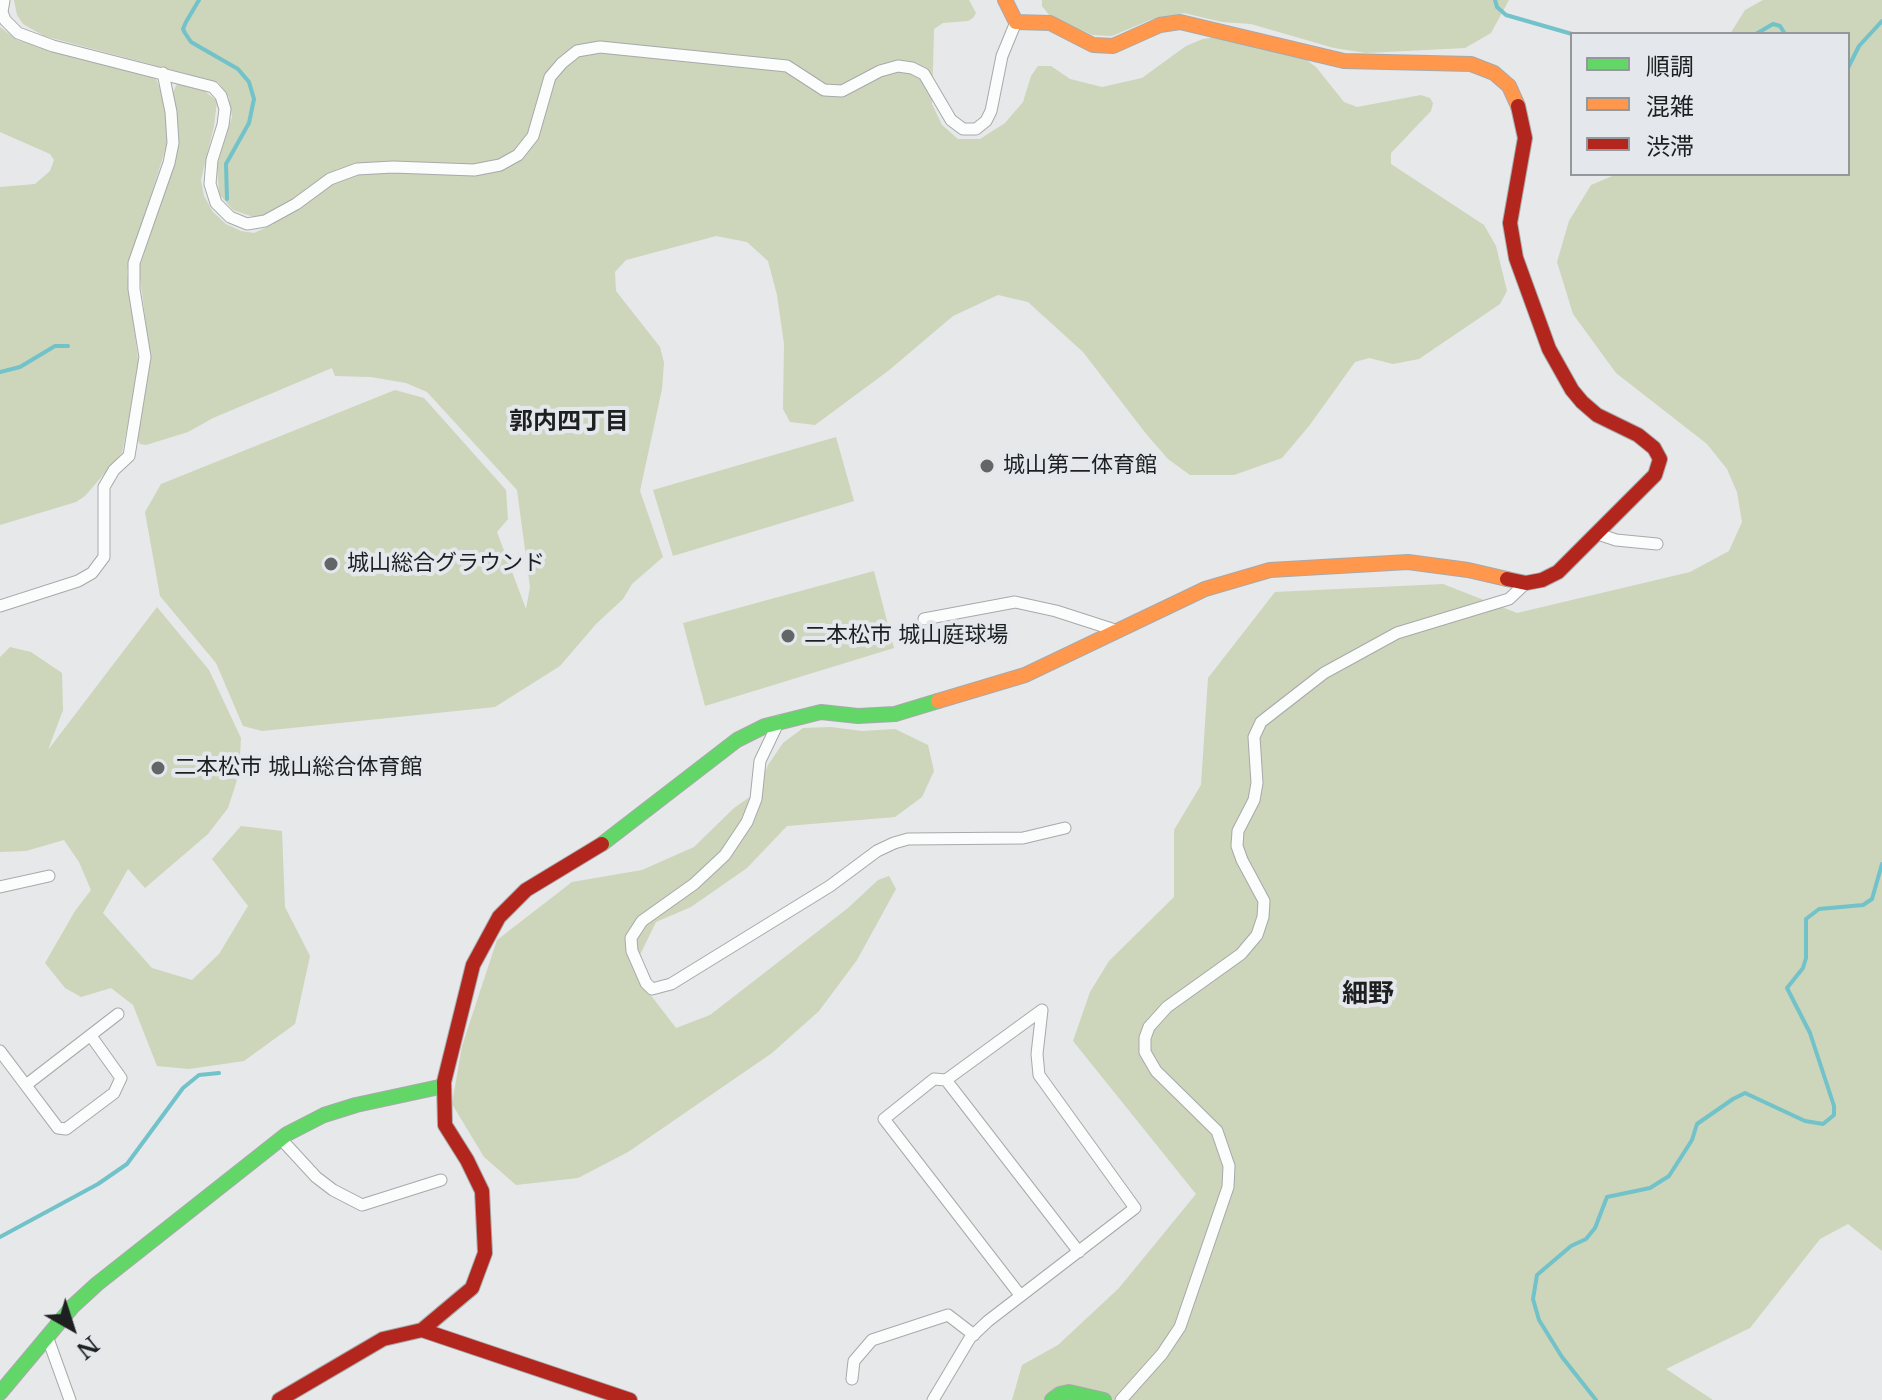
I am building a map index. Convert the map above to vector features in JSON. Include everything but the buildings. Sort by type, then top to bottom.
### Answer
[{"type":"street","points":[[4,0],[2,12],[5,20],[18,33],[53,46],[213,87],[221,96],[225,109],[212,160],[210,184],[216,203],[230,217],[247,224],[265,221],[296,204],[330,179],[357,169],[474,170],[500,165],[518,155],[533,136],[550,77],[577,51],[600,47],[787,66],[824,90],[842,91],[880,71],[898,66],[912,68],[924,74],[951,120],[963,129],[976,129],[986,121],[991,111],[1002,56],[1016,22],[1005,0]]},
{"type":"street","points":[[279,1400],[383,1339],[422,1330],[472,1288],[485,1253],[482,1191],[445,1125],[444,1086],[473,965],[499,917],[512,902],[550,874],[614,837],[737,740],[779,721],[821,712],[858,716],[895,714],[1025,675],[1205,589],[1270,570],[1408,562],[1468,570],[1526,583],[1542,580],[1558,572],[1655,475],[1660,459],[1654,448],[1638,435],[1597,415],[1582,402],[1549,349],[1516,258],[1510,223],[1525,138],[1524,125],[1509,86],[1494,73],[1471,64],[1344,61],[1180,22],[1160,25],[1113,46],[1093,45],[1050,23],[1016,22]]},
{"type":"street","points":[[0,606],[78,581],[92,573],[104,557],[104,487],[114,470],[129,456],[145,357],[134,289],[134,263],[173,143],[171,112],[163,73]]},
{"type":"street","points":[[1598,534],[1616,540],[1657,544]]},
{"type":"street","points":[[1121,1400],[1162,1354],[1180,1327],[1228,1187],[1229,1166],[1217,1131],[1156,1071],[1145,1052],[1145,1038],[1149,1027],[1167,1007],[1241,954],[1257,935],[1264,901],[1237,846],[1238,831],[1254,800],[1257,783],[1254,737],[1261,722],[1290,697],[1348,659],[1397,633],[1509,599],[1526,583]]},
{"type":"street","points":[[924,619],[1015,602],[1056,611],[1118,631]]},
{"type":"street","points":[[779,721],[760,761],[756,799],[747,822],[725,855],[694,884],[642,921],[631,938],[632,951],[646,983],[652,989],[660,989],[684,976],[894,843],[908,839],[1023,838],[1065,828]]},
{"type":"street","points":[[0,887],[49,876]]},
{"type":"street","points":[[933,1400],[974,1335],[1020,1295],[1135,1208],[1039,1075],[1037,1054],[1042,1010],[946,1080],[934,1079],[884,1119],[1020,1295]]},
{"type":"street","points":[[26,1085],[118,1014]]},
{"type":"street","points":[[0,1051],[58,1128],[66,1129],[114,1093],[121,1078],[91,1036]]},
{"type":"street","points":[[946,1080],[1079,1252]]},
{"type":"street","points":[[0,1393],[73,1306],[97,1284],[281,1139],[301,1126],[334,1112],[444,1086]]},
{"type":"street","points":[[281,1139],[316,1177],[344,1197],[362,1205],[441,1180]]},
{"type":"street","points":[[852,1379],[854,1361],[872,1340],[948,1315],[974,1335]]},
{"type":"street","points":[[422,1330],[630,1400]]},
{"type":"street","points":[[47,1336],[70,1400]]},
{"type":"street","points":[[1052,1400],[1069,1392],[1104,1400]]},
{"type":"green space","points":[[14,0],[969,0],[976,13],[973,18],[943,23],[934,29],[932,104],[942,125],[958,139],[980,139],[1005,123],[1023,102],[1031,76],[1038,66],[1051,66],[1070,79],[1102,87],[1142,78],[1186,46],[1216,37],[1305,59],[1316,67],[1344,102],[1357,107],[1421,95],[1430,98],[1433,103],[1431,111],[1391,153],[1391,164],[1484,225],[1496,246],[1507,291],[1500,304],[1419,359],[1393,364],[1369,358],[1355,362],[1282,458],[1234,475],[1190,475],[1168,459],[1147,435],[1083,352],[1028,302],[998,295],[953,316],[888,371],[815,425],[790,422],[783,409],[784,344],[777,295],[768,261],[747,242],[716,236],[626,260],[615,272],[616,291],[660,347],[664,363],[662,389],[640,491],[663,557],[632,584],[623,599],[596,624],[560,666],[495,707],[262,731],[243,726],[216,663],[160,596],[145,512],[161,484],[395,390],[424,398],[506,490],[508,519],[497,532],[526,609],[530,587],[517,490],[427,392],[406,383],[371,377],[335,376],[332,368],[213,418],[188,432],[146,445],[140,444],[137,439],[150,357],[139,269],[176,160],[179,136],[173,92],[177,84],[202,89],[217,101],[201,180],[204,196],[213,212],[226,224],[241,231],[254,233],[274,224],[233,210],[219,194],[217,166],[232,117],[229,97],[218,82],[44,36],[23,24],[17,15]]},
{"type":"green space","points":[[1042,0],[1509,0],[1491,33],[1465,48],[1366,53],[1334,48],[1251,24],[1222,22],[1184,13],[1150,20],[1112,36],[1092,35],[1049,15],[1042,6]]},
{"type":"green space","points":[[1763,0],[1882,0],[1882,1251],[1848,1224],[1820,1239],[1750,1328],[1666,1369],[1713,1400],[1012,1400],[1022,1365],[1058,1345],[1119,1288],[1196,1194],[1073,1041],[1090,992],[1109,961],[1174,897],[1174,830],[1201,785],[1208,678],[1275,592],[1443,584],[1517,613],[1690,572],[1729,551],[1742,522],[1737,492],[1727,469],[1707,444],[1616,373],[1573,314],[1557,262],[1569,221],[1591,185],[1612,176],[1850,176],[1850,32],[1731,32],[1745,10]]},
{"type":"green space","points":[[0,27],[17,40],[156,79],[164,99],[168,141],[127,271],[139,367],[122,453],[85,496],[76,502],[0,525],[0,187],[35,184],[50,171],[54,160],[50,154],[0,132]]},
{"type":"green space","points":[[836,437],[854,501],[673,556],[653,490]]},
{"type":"green space","name":"二本松市 城山庭球場","points":[[874,571],[894,648],[705,706],[683,623]]},
{"type":"green space","points":[[157,607],[209,670],[241,738],[239,774],[228,808],[208,834],[145,888],[128,869],[103,913],[152,968],[192,980],[219,954],[248,906],[212,859],[241,826],[282,831],[285,907],[310,956],[295,1024],[244,1061],[189,1069],[157,1066],[133,1005],[111,988],[81,997],[65,988],[45,963],[91,890],[79,862],[64,840],[26,851],[0,852],[0,657],[10,647],[31,652],[62,673],[63,710],[48,750]]},
{"type":"green space","points":[[831,727],[862,731],[895,729],[928,745],[934,771],[922,797],[895,817],[787,826],[747,868],[691,907],[656,922],[635,965],[646,989],[676,1028],[710,1015],[848,908],[878,880],[889,876],[896,889],[857,960],[819,1011],[772,1053],[628,1152],[578,1178],[516,1185],[484,1157],[452,1104],[462,1046],[497,940],[572,882],[642,870],[694,847],[734,808],[757,792],[768,765],[783,743],[803,728]]},
{"type":"waterway","points":[[199,0],[183,29],[185,33],[191,42],[238,69],[249,82],[254,99],[249,123],[226,164],[227,199]]},
{"type":"waterway","points":[[1495,0],[1497,7],[1506,15],[1570,33]]},
{"type":"waterway","points":[[1850,64],[1859,46],[1882,21]]},
{"type":"waterway","points":[[1759,32],[1773,24],[1780,26],[1784,32]]},
{"type":"waterway","points":[[0,372],[20,367],[55,346],[68,346]]},
{"type":"waterway","points":[[1596,1400],[1562,1357],[1539,1320],[1533,1299],[1537,1275],[1571,1246],[1586,1239],[1595,1228],[1607,1197],[1650,1188],[1669,1176],[1692,1140],[1697,1124],[1733,1099],[1745,1093],[1805,1121],[1823,1124],[1834,1115],[1834,1106],[1810,1033],[1787,988],[1803,968],[1806,958],[1806,919],[1819,909],[1863,905],[1872,899],[1882,864]]},
{"type":"waterway","points":[[0,1237],[98,1184],[127,1164],[183,1088],[199,1075],[219,1073]]},
{"type":"traffic: fast","points":[[602,844],[737,740],[765,726],[821,712],[858,716],[895,714],[938,701]]},
{"type":"traffic: fast","points":[[0,1393],[73,1306],[97,1284],[287,1134],[324,1115],[356,1105],[444,1086]]},
{"type":"traffic: fast","points":[[1052,1400],[1069,1392],[1104,1400]]},
{"type":"traffic: slow","points":[[1005,0],[1016,22],[1050,23],[1093,45],[1113,46],[1160,25],[1180,22],[1344,61],[1471,64],[1494,73],[1509,86],[1518,106]]},
{"type":"traffic: slow","points":[[938,701],[1025,675],[1205,589],[1270,570],[1408,562],[1507,579]]},
{"type":"traffic: jam","points":[[1507,579],[1526,583],[1558,572],[1655,475],[1660,459],[1654,448],[1638,435],[1597,415],[1582,402],[1549,349],[1516,258],[1510,223],[1525,138],[1518,106]]},
{"type":"traffic: jam","points":[[422,1330],[472,1288],[485,1253],[482,1191],[445,1125],[444,1082],[473,965],[499,917],[526,890],[602,844]]},
{"type":"traffic: jam","points":[[279,1400],[383,1339],[422,1330],[630,1400]]},
{"type":"place","name":"城山第二体育館","points":[[987,466]]},
{"type":"place","name":"城山総合グラウンド","points":[[331,564]]},
{"type":"place","name":"二本松市 城山庭球場","points":[[788,636]]},
{"type":"place","name":"二本松市 城山総合体育館","points":[[158,768]]},
{"type":"district","name":"郭内四丁目","points":[[569,422]]},
{"type":"district","name":"細野","points":[[1368,995]]}]
